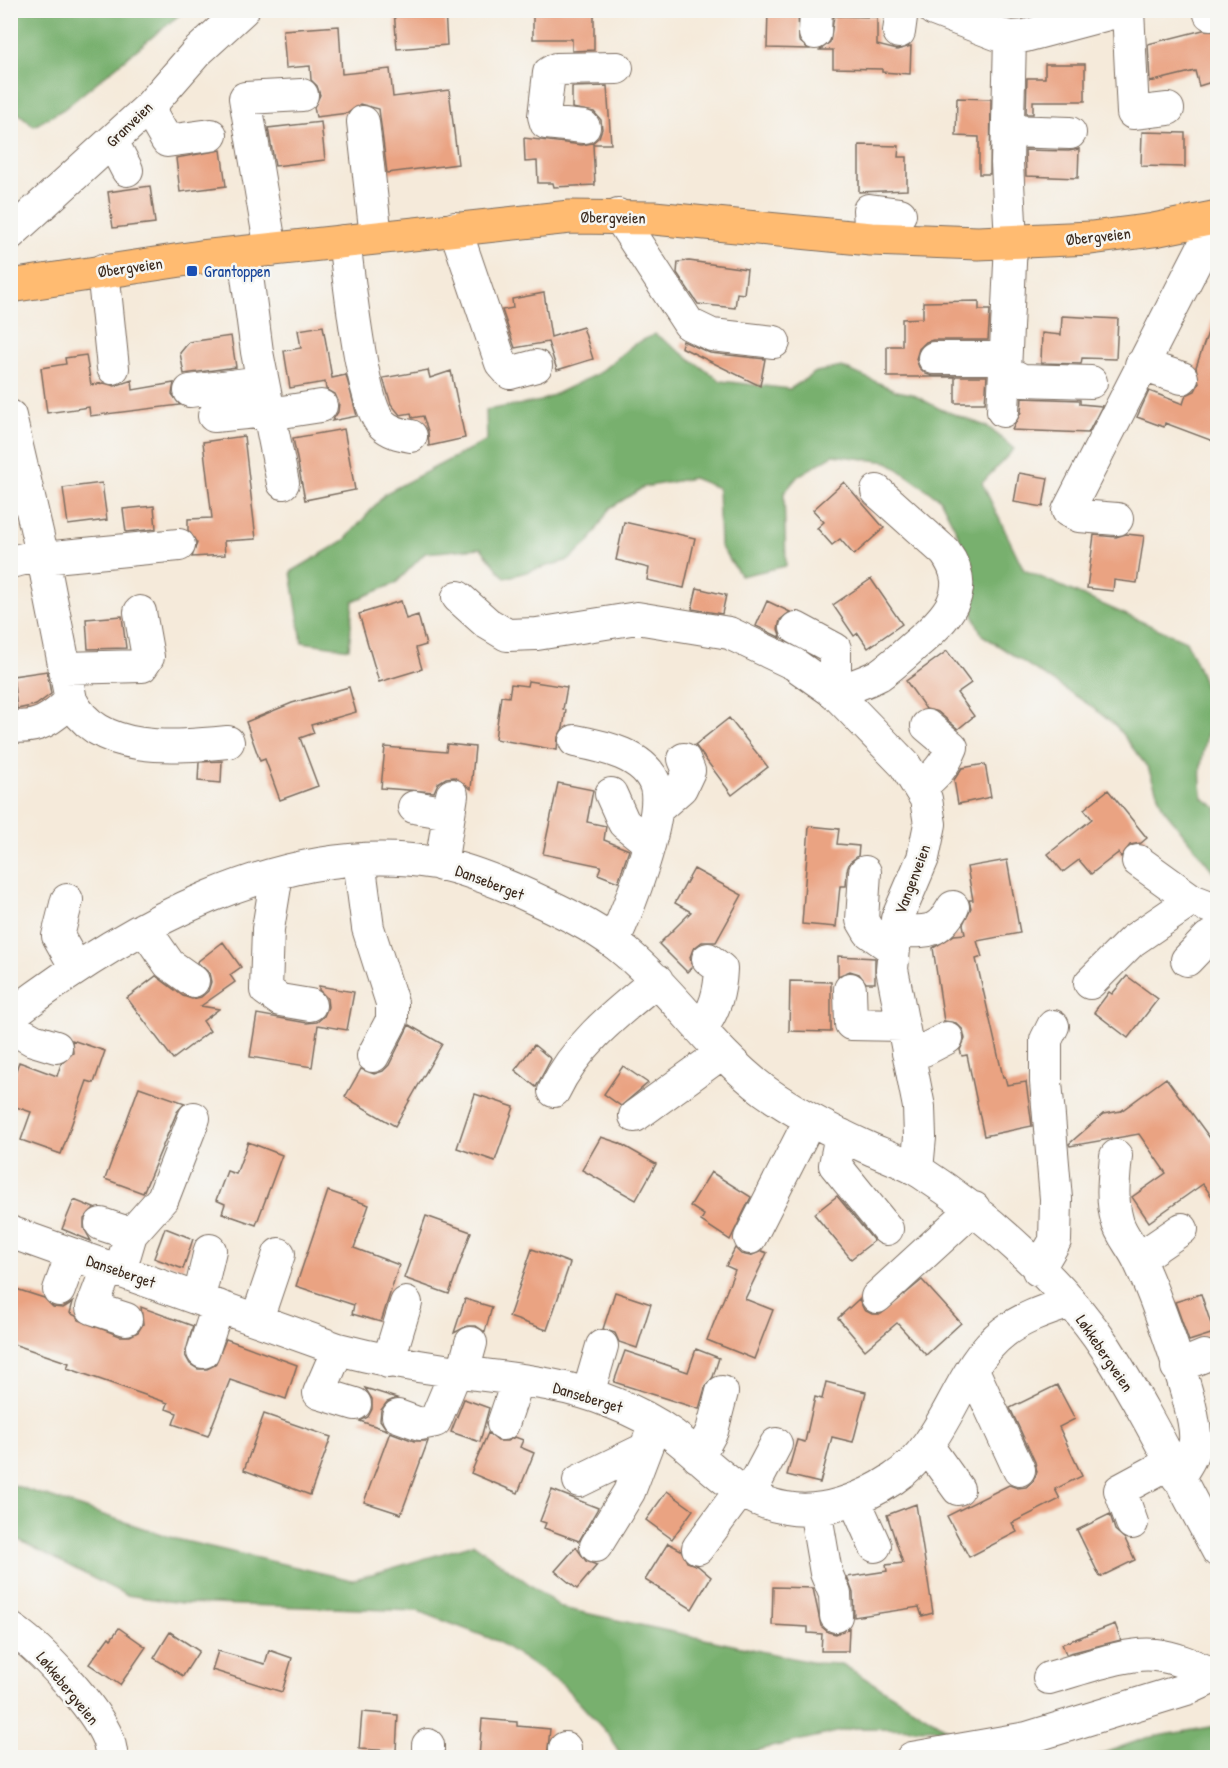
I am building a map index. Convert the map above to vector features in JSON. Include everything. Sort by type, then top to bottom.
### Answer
[{"type":"main road","name":"Øbergveien","points":[[10,286],[103,270],[257,251],[570,217],[618,216],[871,239],[1011,242],[1091,238],[1154,230],[1218,218]]},
{"type":"street","name":"Granveien","points":[[10,234],[148,108],[196,53],[243,10]]},
{"type":"street","points":[[934,10],[1018,36],[1123,10]]},
{"type":"street","points":[[1128,10],[1133,113],[1168,109]]},
{"type":"street","points":[[1018,36],[1029,67]]},
{"type":"street","points":[[1003,411],[1011,242],[1009,131],[1018,36]]},
{"type":"street","points":[[584,127],[546,123],[544,116],[549,73],[556,69],[617,68]]},
{"type":"street","points":[[282,483],[267,402],[245,98],[302,95]]},
{"type":"street","points":[[148,108],[167,141],[211,135]]},
{"type":"street","points":[[363,122],[360,358],[375,415],[382,424],[396,434],[411,436]]},
{"type":"street","points":[[1009,131],[1070,133]]},
{"type":"street","points":[[112,141],[127,170]]},
{"type":"street","points":[[871,239],[869,210],[900,214]]},
{"type":"street","points":[[618,216],[689,324],[712,335],[774,342]]},
{"type":"street","points":[[1117,519],[1079,516],[1068,511],[1218,218]]},
{"type":"street","points":[[455,228],[501,363],[510,373],[536,366]]},
{"type":"street","points":[[103,270],[112,368]]},
{"type":"street","points":[[934,358],[1004,364],[1022,380],[1090,382]]},
{"type":"street","points":[[1141,365],[1182,378]]},
{"type":"street","points":[[190,391],[267,402],[321,406]]},
{"type":"street","points":[[214,416],[267,402]]},
{"type":"street","points":[[10,416],[65,668],[79,713],[110,736],[140,742],[180,746],[228,742]]},
{"type":"street","points":[[796,628],[835,649],[836,693],[878,675],[938,626],[950,611],[956,594],[958,578],[954,564],[945,552],[877,491]]},
{"type":"street","points":[[10,562],[42,556],[179,545]]},
{"type":"street","name":"Vangenveien","points":[[458,597],[487,623],[507,635],[537,634],[579,612],[637,618],[676,612],[758,644],[795,664],[836,693],[905,765],[920,787],[929,813],[928,838],[923,858],[897,920],[894,940],[894,989],[919,1107],[920,1137],[917,1170]]},
{"type":"street","points":[[65,668],[142,666],[148,657],[140,612]]},
{"type":"street","points":[[10,726],[28,729],[53,718],[79,713]]},
{"type":"street","points":[[920,787],[936,775],[945,763],[952,747],[927,726]]},
{"type":"street","points":[[575,741],[610,748],[641,766],[655,785],[657,809],[648,843],[613,942]]},
{"type":"street","points":[[657,809],[681,788],[689,771],[684,759]]},
{"type":"street","points":[[611,794],[624,823],[648,843]]},
{"type":"street","points":[[414,807],[451,804],[441,865]]},
{"type":"street","name":"Danseberget","points":[[10,1016],[76,968],[144,928],[233,888],[314,865],[359,860],[394,859],[441,865],[501,884],[553,907],[613,942],[657,980],[722,1053],[745,1075],[810,1120],[917,1170]]},
{"type":"street","points":[[359,860],[368,928],[392,1003],[392,1020],[372,1056]]},
{"type":"street","points":[[1138,861],[1205,905]]},
{"type":"street","points":[[865,872],[862,920],[869,932],[894,940],[932,931],[944,923],[953,907]]},
{"type":"street","points":[[277,874],[268,929],[266,990],[280,1000],[310,1005]]},
{"type":"street","points":[[67,900],[58,936],[76,968]]},
{"type":"street","points":[[1089,983],[1132,941],[1205,905]]},
{"type":"street","points":[[144,928],[169,964],[193,981]]},
{"type":"street","points":[[1187,960],[1208,938],[1218,934]]},
{"type":"street","points":[[701,1029],[713,1013],[720,993],[721,969],[708,959]]},
{"type":"street","points":[[554,1091],[566,1067],[608,1020],[657,980]]},
{"type":"street","points":[[850,989],[851,1024],[905,1039],[924,1050],[947,1038]]},
{"type":"street","points":[[1038,1270],[1054,1241],[1056,1199],[1046,1082],[1046,1040],[1053,1026]]},
{"type":"street","points":[[10,1027],[33,1040],[56,1047]]},
{"type":"street","points":[[635,1116],[722,1053]]},
{"type":"street","points":[[126,1319],[92,1308],[131,1234],[164,1198],[194,1118]]},
{"type":"street","points":[[750,1238],[810,1120]]},
{"type":"street","points":[[841,1135],[835,1165],[887,1229]]},
{"type":"street","points":[[1116,1156],[1113,1187],[1117,1221],[1191,1361],[1196,1439],[1193,1452],[1174,1471],[1120,1490],[1132,1523]]},
{"type":"street","name":"Løkkebergveien","points":[[917,1170],[974,1208],[1070,1302],[1104,1345],[1216,1545]]},
{"type":"street","points":[[877,1297],[974,1208]]},
{"type":"street","points":[[101,1224],[131,1234]]},
{"type":"street","points":[[1138,1259],[1182,1229]]},
{"type":"street","name":"Danseberget","points":[[10,1232],[338,1349],[388,1362],[518,1380],[588,1394],[613,1403],[650,1436],[698,1457],[744,1493],[786,1509],[815,1509],[854,1499],[896,1477],[928,1448],[985,1352],[1003,1333],[1027,1317],[1070,1302]]},
{"type":"street","points":[[203,1352],[209,1302],[210,1250]]},
{"type":"street","points":[[59,1290],[72,1254]]},
{"type":"street","points":[[257,1319],[279,1254]]},
{"type":"street","points":[[388,1362],[406,1303]]},
{"type":"street","points":[[398,1416],[420,1425],[435,1420],[460,1372],[471,1343]]},
{"type":"street","points":[[588,1394],[602,1346]]},
{"type":"street","points":[[338,1349],[308,1390],[355,1404]]},
{"type":"street","points":[[974,1370],[1019,1470]]},
{"type":"street","points":[[503,1424],[518,1380]]},
{"type":"street","points":[[698,1457],[712,1431],[722,1392]]},
{"type":"street","points":[[579,1481],[650,1436]]},
{"type":"street","points":[[596,1546],[619,1512],[650,1436]]},
{"type":"street","points":[[698,1548],[744,1493],[776,1444]]},
{"type":"street","points":[[928,1448],[958,1489]]},
{"type":"street","points":[[854,1499],[875,1546]]},
{"type":"street","points":[[815,1509],[826,1573],[835,1594],[836,1616]]},
{"type":"street","name":"Løkkebergveien","points":[[10,1628],[49,1660],[83,1701],[108,1739],[112,1758]]},
{"type":"street","points":[[1049,1678],[1117,1659],[1153,1654],[1189,1664],[1217,1676]]},
{"type":"street","points":[[912,1758],[1027,1738],[1190,1688],[1217,1676]]},
{"type":"green space","points":[[10,11],[184,11],[64,109],[34,126],[11,107]]},
{"type":"green space","points":[[655,334],[721,381],[790,389],[816,372],[842,367],[988,427],[1014,449],[982,483],[1024,570],[1186,641],[1203,679],[1208,699],[1209,720],[1202,758],[1201,786],[1203,798],[1217,808],[1217,876],[1163,808],[1148,768],[1116,726],[1088,704],[982,635],[973,615],[970,565],[957,532],[940,499],[888,462],[833,455],[798,476],[784,493],[786,566],[741,576],[720,546],[718,488],[693,478],[644,487],[610,508],[589,542],[569,560],[505,578],[481,548],[425,553],[396,583],[353,601],[349,649],[302,642],[291,572],[345,540],[386,493],[487,440],[486,410],[541,401],[599,373],[633,345]]},
{"type":"green space","points":[[10,1484],[176,1539],[352,1580],[474,1544],[562,1608],[815,1663],[842,1664],[947,1729],[854,1728],[728,1757],[622,1757],[609,1735],[563,1685],[497,1641],[418,1611],[182,1603],[126,1595],[11,1536]]},
{"type":"green space","points":[[1217,1726],[1217,1757],[1093,1757],[1146,1738]]},
{"type":"building","points":[[394,10],[445,10],[447,45],[397,49]]},
{"type":"building","points":[[533,10],[594,10],[594,50],[572,51],[572,39],[533,39]]},
{"type":"building","points":[[768,10],[798,10],[799,41],[809,49],[767,48]]},
{"type":"building","points":[[834,16],[877,17],[877,45],[897,50],[911,46],[910,74],[882,72],[882,69],[833,68],[833,50],[820,50],[830,42]]},
{"type":"building","points":[[339,26],[342,74],[390,69],[393,97],[449,90],[458,164],[387,173],[379,109],[360,104],[348,113],[316,117],[314,107],[320,95],[317,86],[311,80],[310,66],[286,68],[283,30]]},
{"type":"building","points":[[1203,30],[1218,30],[1218,80],[1199,86],[1195,71],[1150,82],[1148,44]]},
{"type":"building","points":[[1045,64],[1085,64],[1085,101],[1033,101],[1033,114],[1026,114],[1027,78],[1045,78]]},
{"type":"building","points":[[607,86],[611,144],[593,144],[595,185],[554,187],[553,183],[538,183],[537,161],[525,162],[524,138],[582,145],[592,143],[599,137],[602,129],[601,120],[594,112],[572,108],[572,87]]},
{"type":"building","points":[[957,98],[991,99],[990,174],[979,174],[979,137],[956,136]]},
{"type":"building","points":[[321,122],[325,160],[275,166],[268,128]]},
{"type":"building","points":[[1142,132],[1185,133],[1185,167],[1141,166]]},
{"type":"building","points":[[859,145],[899,146],[898,157],[907,157],[907,190],[859,192]]},
{"type":"building","points":[[1079,149],[1078,178],[1026,176],[1025,150],[1069,151]]},
{"type":"building","points":[[221,150],[226,186],[180,192],[176,158]]},
{"type":"building","points":[[150,186],[155,223],[113,228],[108,192]]},
{"type":"building","points":[[689,261],[747,269],[744,294],[737,293],[735,308],[698,304],[677,273],[678,262]]},
{"type":"building","points":[[544,293],[551,337],[583,327],[593,359],[557,370],[548,342],[515,348],[502,310],[513,308],[512,299]]},
{"type":"building","points":[[979,301],[979,310],[990,310],[988,340],[933,340],[926,342],[919,349],[916,359],[919,367],[926,374],[933,376],[987,376],[985,403],[955,403],[955,377],[887,377],[887,346],[902,346],[902,319],[923,318],[923,302]]},
{"type":"building","points":[[1214,315],[1218,315],[1218,443],[1165,423],[1164,427],[1137,417],[1149,391],[1183,404],[1186,395],[1195,391],[1199,383],[1196,367]]},
{"type":"building","points":[[1062,316],[1118,319],[1116,359],[1082,358],[1081,364],[1041,363],[1042,333],[1061,335]]},
{"type":"building","points":[[323,326],[332,378],[346,375],[357,416],[332,421],[338,412],[339,403],[335,394],[326,389],[325,382],[290,388],[284,351],[301,348],[298,330]]},
{"type":"building","points":[[231,336],[236,367],[184,374],[180,353],[189,342]]},
{"type":"building","points":[[683,341],[710,353],[765,359],[760,386],[681,347]]},
{"type":"building","points":[[86,355],[91,385],[104,383],[115,386],[132,380],[133,390],[174,383],[172,394],[180,405],[90,416],[89,407],[47,413],[41,368],[66,364],[65,358]]},
{"type":"building","points":[[428,370],[430,378],[451,371],[465,438],[429,446],[428,431],[423,416],[412,418],[411,413],[400,415],[391,404],[383,378]]},
{"type":"building","points":[[1022,398],[1080,400],[1080,404],[1102,406],[1088,433],[1012,430],[1021,412]]},
{"type":"building","points":[[344,429],[355,490],[305,500],[293,438]]},
{"type":"building","points":[[244,436],[256,539],[224,541],[225,555],[192,557],[197,543],[188,530],[188,519],[212,518],[203,442]]},
{"type":"building","points":[[1019,473],[1048,478],[1043,507],[1014,502]]},
{"type":"building","points":[[844,482],[884,528],[854,555],[840,539],[832,545],[817,528],[824,522],[813,510]]},
{"type":"building","points":[[102,483],[107,520],[68,525],[63,488]]},
{"type":"building","points":[[154,506],[156,529],[126,532],[123,509]]},
{"type":"building","points":[[624,522],[695,538],[684,588],[647,580],[649,568],[616,560]]},
{"type":"building","points":[[1126,534],[1144,536],[1137,583],[1114,580],[1113,591],[1087,588],[1094,535],[1116,537]]},
{"type":"building","points":[[871,579],[902,624],[868,648],[858,633],[854,636],[833,605]]},
{"type":"building","points":[[697,588],[726,595],[722,614],[692,609]]},
{"type":"building","points":[[401,601],[406,619],[418,615],[426,645],[416,648],[422,669],[379,682],[359,614]]},
{"type":"building","points":[[767,601],[790,612],[780,620],[778,629],[781,638],[756,626]]},
{"type":"building","points":[[122,616],[126,648],[88,649],[86,619]]},
{"type":"building","points":[[947,651],[971,683],[957,693],[974,716],[958,729],[938,712],[926,709],[906,681]]},
{"type":"building","points":[[47,671],[51,694],[36,705],[17,709],[13,676]]},
{"type":"building","points":[[528,681],[567,687],[563,709],[566,710],[563,728],[558,737],[557,750],[495,739],[501,696],[509,697],[511,684],[527,686]]},
{"type":"building","points":[[349,687],[356,712],[311,725],[314,733],[300,738],[318,786],[280,800],[265,759],[260,761],[246,722],[292,703]]},
{"type":"building","points":[[729,718],[768,767],[732,795],[695,745]]},
{"type":"building","points":[[447,744],[475,747],[471,789],[454,777],[446,778],[438,783],[434,792],[381,788],[385,747],[446,752]]},
{"type":"building","points":[[222,761],[221,783],[198,781],[199,762]]},
{"type":"building","points":[[985,764],[991,797],[958,804],[954,780],[962,768]]},
{"type":"building","points":[[558,783],[593,790],[587,822],[606,826],[604,840],[629,850],[618,882],[598,874],[601,866],[543,854]]},
{"type":"building","points":[[1108,790],[1147,838],[1141,843],[1130,845],[1121,857],[1118,853],[1091,874],[1079,860],[1063,872],[1048,854],[1092,819],[1084,809]]},
{"type":"building","points":[[809,826],[839,829],[837,844],[859,846],[858,856],[850,862],[847,870],[846,886],[840,886],[836,927],[802,924]]},
{"type":"building","points":[[1007,860],[1020,933],[977,941],[982,957],[976,959],[1003,1077],[1007,1085],[1026,1082],[1032,1126],[984,1136],[967,1055],[962,1056],[960,1050],[965,1039],[963,1030],[956,1023],[944,1021],[933,948],[954,935],[965,934],[963,924],[971,908],[969,900],[973,900],[967,867]]},
{"type":"building","points":[[694,869],[742,895],[716,942],[702,942],[693,949],[690,957],[692,967],[687,972],[659,944],[691,912],[675,903]]},
{"type":"building","points":[[223,942],[241,967],[230,975],[235,982],[201,1006],[219,1009],[203,1021],[210,1031],[173,1059],[127,998],[156,976],[183,996],[192,999],[201,997],[208,991],[211,982],[209,973],[197,962]]},
{"type":"building","points":[[838,956],[875,958],[875,983],[866,983],[859,974],[850,971],[838,976]]},
{"type":"building","points":[[1127,976],[1158,999],[1128,1038],[1094,1012],[1109,992],[1112,994]]},
{"type":"building","points":[[790,981],[831,982],[831,1032],[789,1031]]},
{"type":"building","points":[[319,986],[354,992],[347,1030],[318,1025],[312,1067],[250,1057],[257,1014],[307,1023],[317,1022],[324,1016],[328,1007],[327,998],[319,990]]},
{"type":"building","points":[[409,1025],[442,1044],[395,1126],[345,1097],[361,1069],[374,1074],[383,1071],[389,1065]]},
{"type":"building","points":[[72,1040],[105,1051],[94,1083],[87,1081],[61,1154],[21,1140],[31,1112],[10,1105],[10,1087],[19,1062],[57,1076],[61,1064],[73,1053]]},
{"type":"building","points":[[534,1045],[551,1059],[536,1087],[515,1070]]},
{"type":"building","points":[[623,1066],[648,1083],[621,1106],[604,1094]]},
{"type":"building","points":[[1166,1078],[1218,1149],[1218,1205],[1203,1184],[1149,1222],[1132,1197],[1166,1173],[1139,1134],[1070,1146],[1069,1144],[1103,1114],[1121,1111]]},
{"type":"building","points":[[139,1087],[185,1103],[177,1112],[143,1193],[105,1179]]},
{"type":"building","points":[[475,1094],[514,1107],[495,1161],[457,1148]]},
{"type":"building","points":[[601,1137],[619,1143],[656,1164],[636,1200],[582,1170]]},
{"type":"building","points":[[248,1142],[282,1155],[256,1225],[222,1213],[225,1204],[216,1200],[227,1171],[236,1174]]},
{"type":"building","points":[[711,1172],[751,1197],[730,1240],[701,1221],[704,1215],[690,1206]]},
{"type":"building","points":[[328,1191],[369,1205],[354,1248],[399,1265],[381,1322],[352,1314],[354,1305],[296,1286]]},
{"type":"building","points":[[837,1196],[874,1241],[851,1259],[814,1214]]},
{"type":"building","points":[[74,1200],[94,1208],[84,1219],[84,1228],[91,1241],[62,1229]]},
{"type":"building","points":[[426,1216],[471,1232],[449,1294],[404,1278]]},
{"type":"building","points":[[165,1228],[193,1239],[183,1269],[154,1258]]},
{"type":"building","points":[[735,1248],[741,1254],[750,1256],[762,1251],[767,1253],[745,1299],[773,1310],[754,1359],[707,1340],[735,1270],[726,1266]]},
{"type":"building","points":[[532,1249],[570,1263],[547,1330],[509,1317]]},
{"type":"building","points":[[922,1280],[961,1323],[926,1355],[897,1323],[865,1350],[838,1318],[859,1299],[864,1310],[872,1314],[881,1314]]},
{"type":"building","points":[[10,1287],[44,1298],[53,1307],[63,1308],[73,1302],[70,1313],[79,1320],[120,1336],[130,1336],[138,1332],[143,1324],[141,1307],[193,1326],[185,1355],[190,1364],[198,1369],[207,1369],[215,1365],[226,1339],[297,1365],[286,1399],[230,1380],[208,1436],[173,1424],[177,1413],[166,1409],[168,1403],[67,1368],[69,1363],[10,1343]]},
{"type":"building","points":[[615,1292],[651,1304],[637,1348],[619,1342],[615,1333],[603,1329]]},
{"type":"building","points":[[1201,1294],[1214,1333],[1189,1341],[1175,1302]]},
{"type":"building","points":[[465,1299],[492,1307],[485,1332],[476,1326],[467,1326],[454,1333]]},
{"type":"building","points":[[696,1349],[719,1358],[713,1377],[705,1388],[699,1409],[614,1382],[625,1351],[688,1372]]},
{"type":"building","points":[[826,1382],[866,1392],[853,1442],[832,1437],[820,1483],[787,1475],[797,1440],[805,1442],[815,1397],[822,1399]]},
{"type":"building","points":[[1057,1385],[1075,1419],[1059,1427],[1082,1476],[1055,1489],[1060,1499],[1012,1523],[1017,1532],[969,1557],[947,1516],[1009,1485],[1018,1488],[1026,1487],[1033,1481],[1037,1472],[1035,1462],[1010,1408]]},
{"type":"building","points":[[365,1388],[397,1398],[387,1402],[381,1410],[380,1420],[387,1430],[360,1421],[368,1417],[372,1409],[372,1399]]},
{"type":"building","points":[[464,1399],[489,1408],[480,1442],[451,1432]]},
{"type":"building","points":[[264,1414],[331,1437],[310,1495],[244,1470]]},
{"type":"building","points":[[390,1432],[414,1441],[428,1441],[401,1514],[364,1502]]},
{"type":"building","points":[[488,1433],[498,1441],[507,1441],[515,1437],[523,1440],[520,1447],[534,1453],[518,1493],[471,1473]]},
{"type":"building","points":[[552,1490],[598,1508],[579,1541],[544,1528],[546,1523],[540,1521]]},
{"type":"building","points":[[667,1491],[693,1510],[672,1539],[646,1520]]},
{"type":"building","points":[[916,1504],[933,1613],[922,1616],[919,1607],[854,1617],[853,1593],[847,1577],[887,1571],[886,1565],[903,1563],[887,1515]]},
{"type":"building","points":[[1110,1514],[1115,1530],[1125,1539],[1135,1560],[1100,1577],[1077,1530]]},
{"type":"building","points":[[668,1543],[681,1550],[687,1562],[698,1566],[711,1577],[692,1609],[645,1580]]},
{"type":"building","points":[[576,1547],[586,1561],[597,1565],[577,1589],[555,1571]]},
{"type":"building","points":[[773,1587],[813,1588],[821,1626],[828,1632],[836,1634],[849,1628],[848,1651],[821,1651],[822,1634],[808,1633],[808,1627],[772,1625]]},
{"type":"building","points":[[1115,1624],[1121,1640],[1066,1654],[1062,1644]]},
{"type":"building","points":[[119,1628],[146,1647],[120,1685],[89,1664],[109,1637],[111,1639]]},
{"type":"building","points":[[170,1632],[199,1651],[183,1676],[154,1658]]},
{"type":"building","points":[[269,1650],[292,1658],[282,1692],[212,1670],[218,1651],[265,1664]]},
{"type":"building","points":[[362,1712],[398,1715],[396,1751],[359,1749]]},
{"type":"building","points":[[482,1719],[517,1722],[517,1726],[550,1729],[547,1758],[479,1758]]},
{"type":"place","name":"Grantoppen","points":[[192,271]]}]
